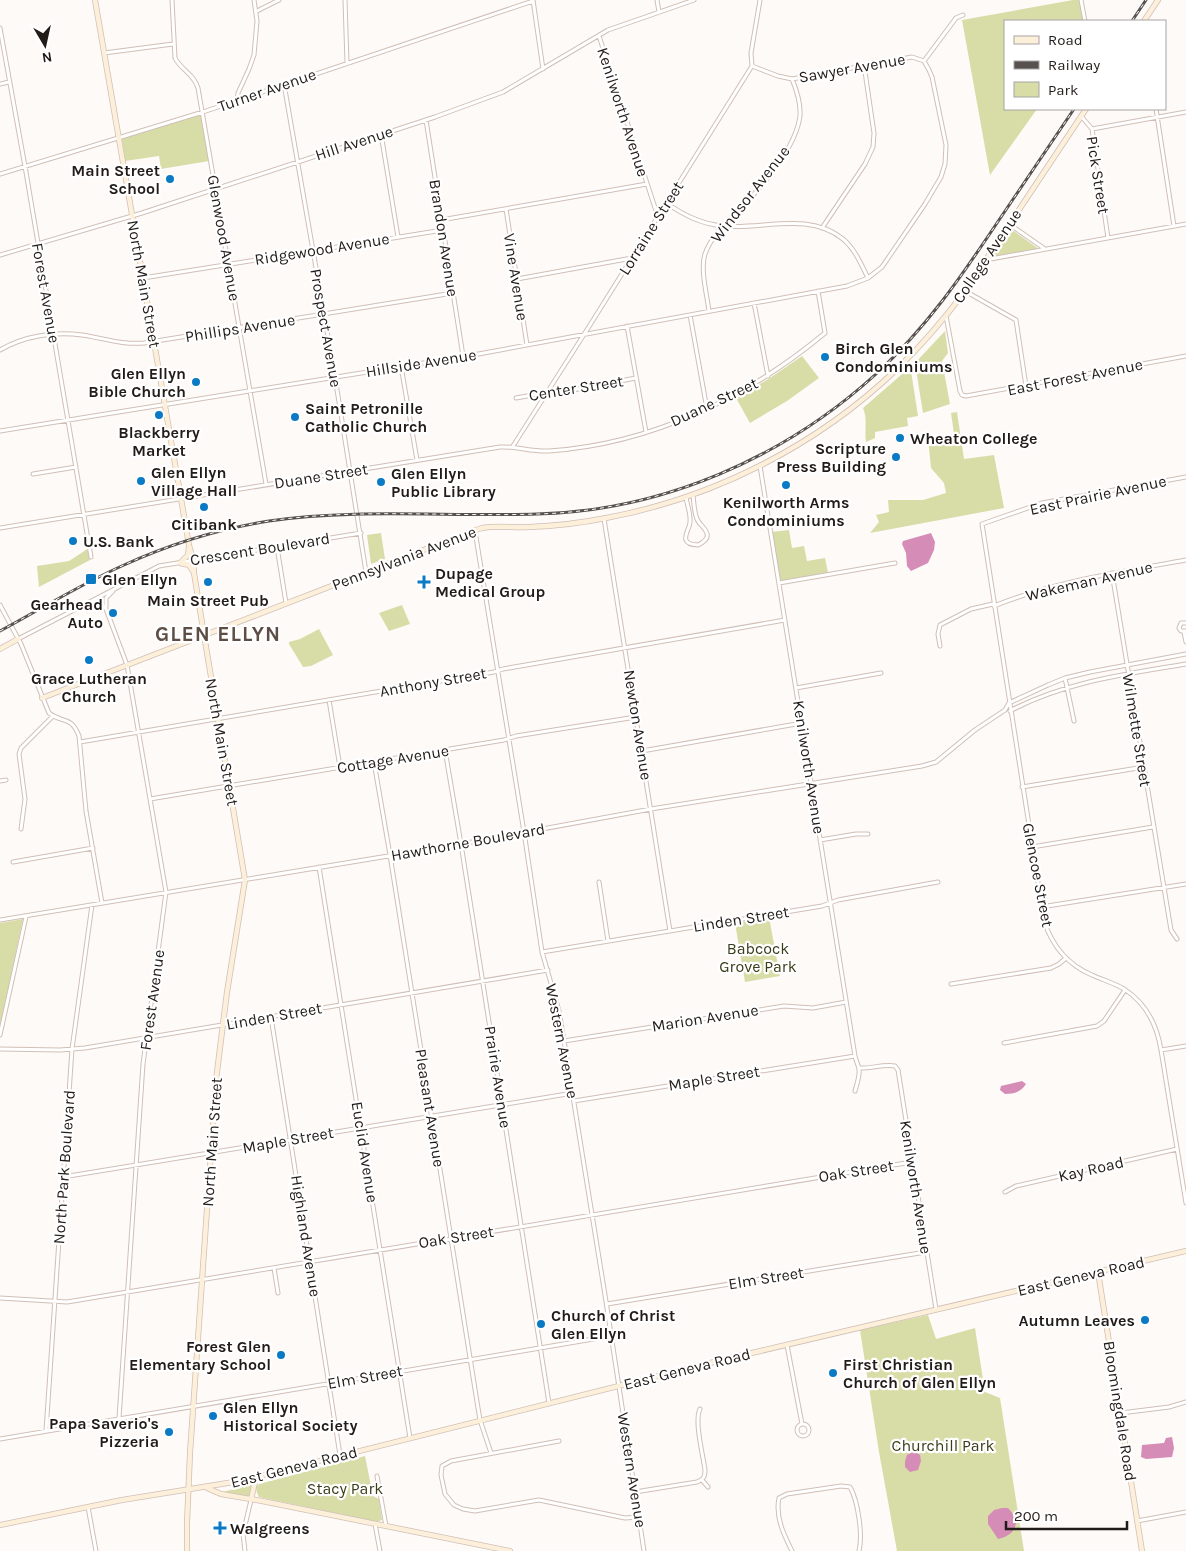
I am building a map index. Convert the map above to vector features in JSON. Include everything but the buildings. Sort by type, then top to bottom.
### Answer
[{"type":"street","name":"North Main Street","points":[[95,0],[120,138],[153,342],[193,560],[245,880],[222,1025],[216,1080],[188,1489],[187,1551]]},
{"type":"street","name":"Glenwood Avenue","points":[[172,0],[175,58],[178,65],[190,73],[196,82],[203,112],[266,484]]},
{"type":"street","points":[[237,100],[238,93],[254,55],[256,11],[253,0]]},
{"type":"street","points":[[256,11],[278,0]]},
{"type":"street","points":[[345,0],[347,63]]},
{"type":"street","points":[[533,0],[543,69]]},
{"type":"street","name":"Turner Avenue","points":[[0,174],[203,112],[533,0]]},
{"type":"street","points":[[657,0],[659,12]]},
{"type":"street","name":"Hill Avenue","points":[[0,255],[132,216],[426,120],[503,92],[610,29],[694,0]]},
{"type":"street","name":"Lorraine Street","points":[[513,446],[752,66],[751,53],[760,0]]},
{"type":"street","points":[[1081,0],[1085,20]]},
{"type":"street","points":[[1145,20],[1158,0]]},
{"type":"street","points":[[666,203],[692,218],[722,226],[760,226],[788,223],[806,224],[822,228],[842,238],[851,247],[868,278],[886,262],[934,190],[943,171],[946,158],[945,140],[932,77],[924,61],[956,18],[963,15]]},
{"type":"street","name":"Forest Avenue","points":[[0,28],[91,557]]},
{"type":"street","name":"Kenilworth Avenue","points":[[599,36],[658,216]]},
{"type":"street","points":[[104,53],[173,44]]},
{"type":"street","name":"Sawyer Avenue","points":[[752,66],[792,79],[912,57],[924,61]]},
{"type":"street","points":[[822,228],[865,164],[872,147],[874,133],[864,65]]},
{"type":"street","name":"Windsor Avenue","points":[[710,311],[703,269],[704,258],[709,245],[722,226],[759,188],[790,145],[800,115],[798,93],[792,79]]},
{"type":"street","points":[[0,84],[9,82]]},
{"type":"street","name":"Prospect Avenue","points":[[284,84],[351,471],[366,572]]},
{"type":"street","name":"College Avenue","points":[[873,391],[908,359],[965,291],[1085,110]]},
{"type":"street","points":[[1156,110],[1174,226]]},
{"type":"street","points":[[1092,129],[1186,112]]},
{"type":"street","name":"Pick Street","points":[[1081,116],[1092,129],[1108,238]]},
{"type":"street","name":"Brandon Avenue","points":[[426,120],[463,356]]},
{"type":"street","points":[[382,134],[398,237]]},
{"type":"street","points":[[441,220],[646,184]]},
{"type":"street","name":"Vine Avenue","points":[[506,209],[527,345]]},
{"type":"street","points":[[1009,224],[1046,249]]},
{"type":"street","points":[[985,260],[1186,224]]},
{"type":"street","name":"Ridgewood Avenue","points":[[143,278],[443,230]]},
{"type":"street","points":[[517,279],[632,258]]},
{"type":"street","name":"Hillside Avenue","points":[[0,431],[527,345],[818,292],[853,284],[868,278]]},
{"type":"street","points":[[965,291],[1016,320],[1026,386]]},
{"type":"street","name":"Duane Street","points":[[0,528],[500,447],[513,446],[533,451],[550,451],[609,443],[646,432],[707,409],[768,376],[796,356],[825,333],[818,292]]},
{"type":"street","name":"Phillips Avenue","points":[[0,350],[23,340],[53,334],[80,335],[124,343],[153,342],[453,294]]},
{"type":"street","points":[[754,303],[768,376]]},
{"type":"street","points":[[690,315],[707,409]]},
{"type":"street","name":"East Forest Avenue","points":[[946,316],[960,391],[963,396],[1186,356]]},
{"type":"street","points":[[626,326],[646,432]]},
{"type":"street","points":[[402,366],[417,460]]},
{"type":"street","name":"Center Street","points":[[516,398],[557,393],[636,378]]},
{"type":"street","name":"Pennsylvania Avenue","points":[[42,698],[484,528],[545,526],[604,519],[693,495],[728,481],[781,454],[813,434],[873,391]]},
{"type":"street","name":"Kenilworth Avenue","points":[[760,466],[856,1064],[859,1068],[888,1065],[895,1066],[898,1070],[936,1309]]},
{"type":"street","points":[[33,474],[76,467]]},
{"type":"street","name":"East Prairie Avenue","points":[[982,524],[1042,503],[1186,477]]},
{"type":"street","points":[[686,497],[690,521],[685,534],[686,539],[688,542],[698,545],[706,539],[707,534],[706,529],[698,522],[693,495]]},
{"type":"street","name":"Newton Avenue","points":[[604,519],[670,931]]},
{"type":"street","name":"Glencoe Street","points":[[982,524],[1041,907],[1048,934],[1066,958],[1084,972],[1125,990],[1138,1000],[1150,1015],[1158,1034],[1186,1203]]},
{"type":"street","name":"Western Avenue","points":[[475,531],[542,952],[559,1010],[574,1100],[644,1551]]},
{"type":"street","name":"Crescent Boulevard","points":[[0,649],[159,566],[361,533]]},
{"type":"street","points":[[180,562],[188,555],[189,545]]},
{"type":"street","points":[[277,547],[286,603]]},
{"type":"street","name":"Wakeman Avenue","points":[[940,646],[938,634],[940,624],[971,609],[993,604],[994,606],[1041,589],[1074,580],[1186,560]]},
{"type":"street","points":[[180,562],[189,565],[194,573]]},
{"type":"street","points":[[778,583],[895,563]]},
{"type":"street","name":"Wilmette Street","points":[[1112,573],[1171,930],[1177,939]]},
{"type":"street","points":[[106,609],[106,598],[118,588]]},
{"type":"street","points":[[89,603],[99,602],[106,609]]},
{"type":"street","points":[[0,605],[18,639],[49,713],[74,725],[80,742],[86,811],[102,903]]},
{"type":"street","name":"Forest Avenue","points":[[106,609],[127,665],[166,892],[143,1064],[120,1418]]},
{"type":"street","name":"Anthony Street","points":[[80,742],[785,620]]},
{"type":"street","points":[[1186,623],[1181,623],[1179,626],[1179,630],[1185,632],[1186,642]]},
{"type":"street","points":[[1009,703],[1037,689],[1066,678],[1186,654]]},
{"type":"street","points":[[1010,712],[1037,698],[1068,687],[1186,664]]},
{"type":"street","points":[[796,688],[881,673]]},
{"type":"street","points":[[1066,678],[1074,721]]},
{"type":"street","points":[[328,700],[340,767]]},
{"type":"street","name":"Hawthorne Boulevard","points":[[0,920],[461,844],[811,782],[922,766],[936,762],[975,730],[1005,710],[1009,703]]},
{"type":"street","points":[[21,829],[25,799],[19,754],[21,748],[53,716]]},
{"type":"street","name":"Cottage Avenue","points":[[150,799],[636,717]]},
{"type":"street","points":[[642,751],[802,723]]},
{"type":"street","name":"Prairie Avenue","points":[[445,750],[549,1403]]},
{"type":"street","name":"Pleasant Avenue","points":[[374,762],[480,1420],[491,1453]]},
{"type":"street","points":[[1022,788],[1144,768]]},
{"type":"street","points":[[0,782],[6,780]]},
{"type":"street","points":[[1032,847],[1153,827]]},
{"type":"street","points":[[820,840],[868,834]]},
{"type":"street","points":[[13,862],[93,848]]},
{"type":"street","name":"Euclid Avenue","points":[[320,867],[410,1438]]},
{"type":"street","points":[[599,882],[608,941]]},
{"type":"street","name":"Linden Street","points":[[542,952],[822,906],[830,902],[938,882]]},
{"type":"street","points":[[1041,907],[1186,884]]},
{"type":"street","name":"North Park Boulevard","points":[[46,1431],[72,1049],[92,905]]},
{"type":"street","points":[[0,1034],[26,916]]},
{"type":"street","points":[[951,984],[1051,968],[1066,958]]},
{"type":"street","name":"Linden Street","points":[[0,1049],[85,1048],[548,970]]},
{"type":"street","points":[[1004,1043],[1097,1026],[1104,1021],[1125,990]]},
{"type":"street","name":"Marion Avenue","points":[[564,1041],[784,1006],[813,1008],[846,1002]]},
{"type":"street","name":"Highland Avenue","points":[[271,1017],[340,1455]]},
{"type":"street","points":[[1161,1050],[1186,1046]]},
{"type":"street","name":"Maple Street","points":[[574,1100],[855,1056]]},
{"type":"street","points":[[855,1091],[859,1068]]},
{"type":"street","name":"Maple Street","points":[[63,1177],[572,1093]]},
{"type":"street","name":"Kay Road","points":[[1005,1192],[1016,1186],[1177,1149]]},
{"type":"street","name":"Oak Street","points":[[0,1298],[67,1302],[912,1162]]},
{"type":"street","name":"East Geneva Road","points":[[0,1525],[88,1507],[231,1483],[549,1403],[936,1309],[1186,1251]]},
{"type":"street","name":"Elm Street","points":[[606,1304],[926,1252]]},
{"type":"street","points":[[274,1268],[278,1293]]},
{"type":"street","name":"Bloomingdale Road","points":[[1098,1272],[1142,1551]]},
{"type":"street","name":"Elm Street","points":[[0,1439],[611,1336]]},
{"type":"street","points":[[788,1345],[802,1424]]},
{"type":"street","points":[[1121,1413],[1169,1407],[1186,1402]]},
{"type":"street","points":[[636,1492],[702,1480],[705,1470],[698,1418],[700,1409]]},
{"type":"street","points":[[559,1441],[451,1461],[442,1466],[441,1475],[444,1490],[454,1505],[475,1511],[539,1500],[625,1518],[639,1517]]},
{"type":"street","points":[[376,1476],[386,1526]]},
{"type":"street","points":[[245,1551],[243,1534],[256,1477]]},
{"type":"street","points":[[702,1480],[708,1487]]},
{"type":"street","points":[[792,1551],[780,1521],[779,1498],[787,1494],[841,1486],[850,1487],[854,1495],[860,1536],[859,1551]]},
{"type":"street","points":[[206,1487],[221,1494],[508,1551]]},
{"type":"street","points":[[88,1507],[96,1551]]},
{"type":"street","points":[[1137,1520],[1186,1512]]},
{"type":"street","points":[[375,1524],[380,1551]]},
{"type":"green space","points":[[1081,0],[1085,20],[1004,20],[1004,110],[1036,110],[990,175],[962,20]]},
{"type":"green space","points":[[201,114],[209,161],[161,169],[159,156],[125,161],[122,139]]},
{"type":"green space","points":[[1008,227],[1039,249],[987,259]]},
{"type":"green space","points":[[945,331],[948,353],[942,361],[950,404],[923,413],[915,363]]},
{"type":"green space","points":[[802,356],[819,378],[787,401],[750,423],[736,398]]},
{"type":"green space","points":[[909,368],[918,416],[907,418],[908,426],[875,432],[875,438],[866,442],[863,408]]},
{"type":"green space","points":[[957,412],[964,459],[994,455],[1004,508],[870,533],[879,522],[876,515],[889,512],[888,500],[923,500],[946,493],[944,483],[931,468],[928,438],[954,434],[951,413]]},
{"type":"green space","points":[[789,530],[792,548],[804,546],[807,561],[825,558],[828,573],[779,581],[771,532]]},
{"type":"green space","points":[[381,533],[385,559],[371,564],[367,535]]},
{"type":"green space","points":[[89,548],[90,560],[39,587],[37,566],[69,561]]},
{"type":"green space","points":[[402,605],[410,624],[389,631],[379,613]]},
{"type":"green space","points":[[319,629],[333,655],[311,666],[303,667],[289,642],[300,639]]},
{"type":"green space","name":"Babcock Grove Park","points":[[769,917],[780,976],[745,982],[735,923]]},
{"type":"green space","points":[[23,919],[0,1026],[0,923]]},
{"type":"green space","name":"Churchill Park","points":[[928,1315],[936,1339],[975,1328],[985,1392],[1000,1398],[1024,1551],[897,1551],[860,1330]]},
{"type":"green space","name":"Stacy Park","points":[[365,1456],[373,1496],[379,1499],[382,1520],[377,1522],[259,1497],[256,1489],[259,1484]]},
{"type":"green space","points":[[253,1484],[250,1497],[223,1493],[223,1492]]},
{"type":"shaded area","points":[[931,533],[935,542],[934,550],[928,563],[911,571],[907,566],[903,541]]},
{"type":"shaded area","points":[[1022,1081],[1026,1084],[1017,1092],[1005,1094],[1000,1090],[1001,1086]]},
{"type":"shaded area","points":[[1172,1437],[1174,1448],[1172,1457],[1146,1459],[1141,1457],[1142,1445],[1164,1443],[1166,1438]]},
{"type":"shaded area","points":[[914,1451],[920,1455],[921,1461],[918,1470],[910,1472],[905,1467],[905,1461],[907,1455]]},
{"type":"shaded area","points":[[1008,1508],[1016,1523],[1013,1531],[998,1539],[988,1524],[988,1516],[994,1510]]},
{"type":"railway","points":[[1133,20],[1146,0]]},
{"type":"railway","points":[[0,631],[108,572],[159,550],[232,528],[269,521],[335,515],[504,515],[584,511],[630,503],[675,491],[719,474],[761,454],[802,431],[840,404],[876,374],[911,338],[957,281],[1073,110]]},
{"type":"place","name":"Main Street School","points":[[170,179]]},
{"type":"place","name":"Birch Glen Condominiums","points":[[825,357]]},
{"type":"place","name":"Glen Ellyn Bible Church","points":[[196,382]]},
{"type":"place","name":"Blackberry Market","points":[[159,415]]},
{"type":"place","name":"Saint Petronille Catholic Church","points":[[295,417]]},
{"type":"place","name":"Wheaton College","points":[[900,438]]},
{"type":"place","name":"Scripture Press Building","points":[[896,457]]},
{"type":"place","name":"Glen Ellyn Village Hall","points":[[141,481]]},
{"type":"place","name":"Glen Ellyn Public Library","points":[[381,482]]},
{"type":"place","name":"Kenilworth Arms Condominiums","points":[[786,485]]},
{"type":"place","name":"Citibank","points":[[204,507]]},
{"type":"place","name":"U.S. Bank","points":[[73,541]]},
{"type":"place","name":"Glen Ellyn","points":[[91,579]]},
{"type":"place","name":"Main Street Pub","points":[[208,582]]},
{"type":"place","name":"Dupage Medical Group","points":[[424,582]]},
{"type":"place","name":"Gearhead Auto","points":[[113,613]]},
{"type":"place","name":"Grace Lutheran Church","points":[[89,660]]},
{"type":"place","name":"Autumn Leaves","points":[[1145,1320]]},
{"type":"place","name":"Church of Christ Glen Ellyn","points":[[541,1324]]},
{"type":"place","name":"Forest Glen Elementary School","points":[[281,1355]]},
{"type":"place","name":"First Christian Church of Glen Ellyn","points":[[833,1373]]},
{"type":"place","name":"Glen Ellyn Historical Society","points":[[213,1416]]},
{"type":"place","name":"Papa Saverio's Pizzeria","points":[[169,1432]]},
{"type":"place","name":"Walgreens","points":[[220,1528]]},
{"type":"district","name":"GLEN ELLYN","points":[[218,634]]}]
